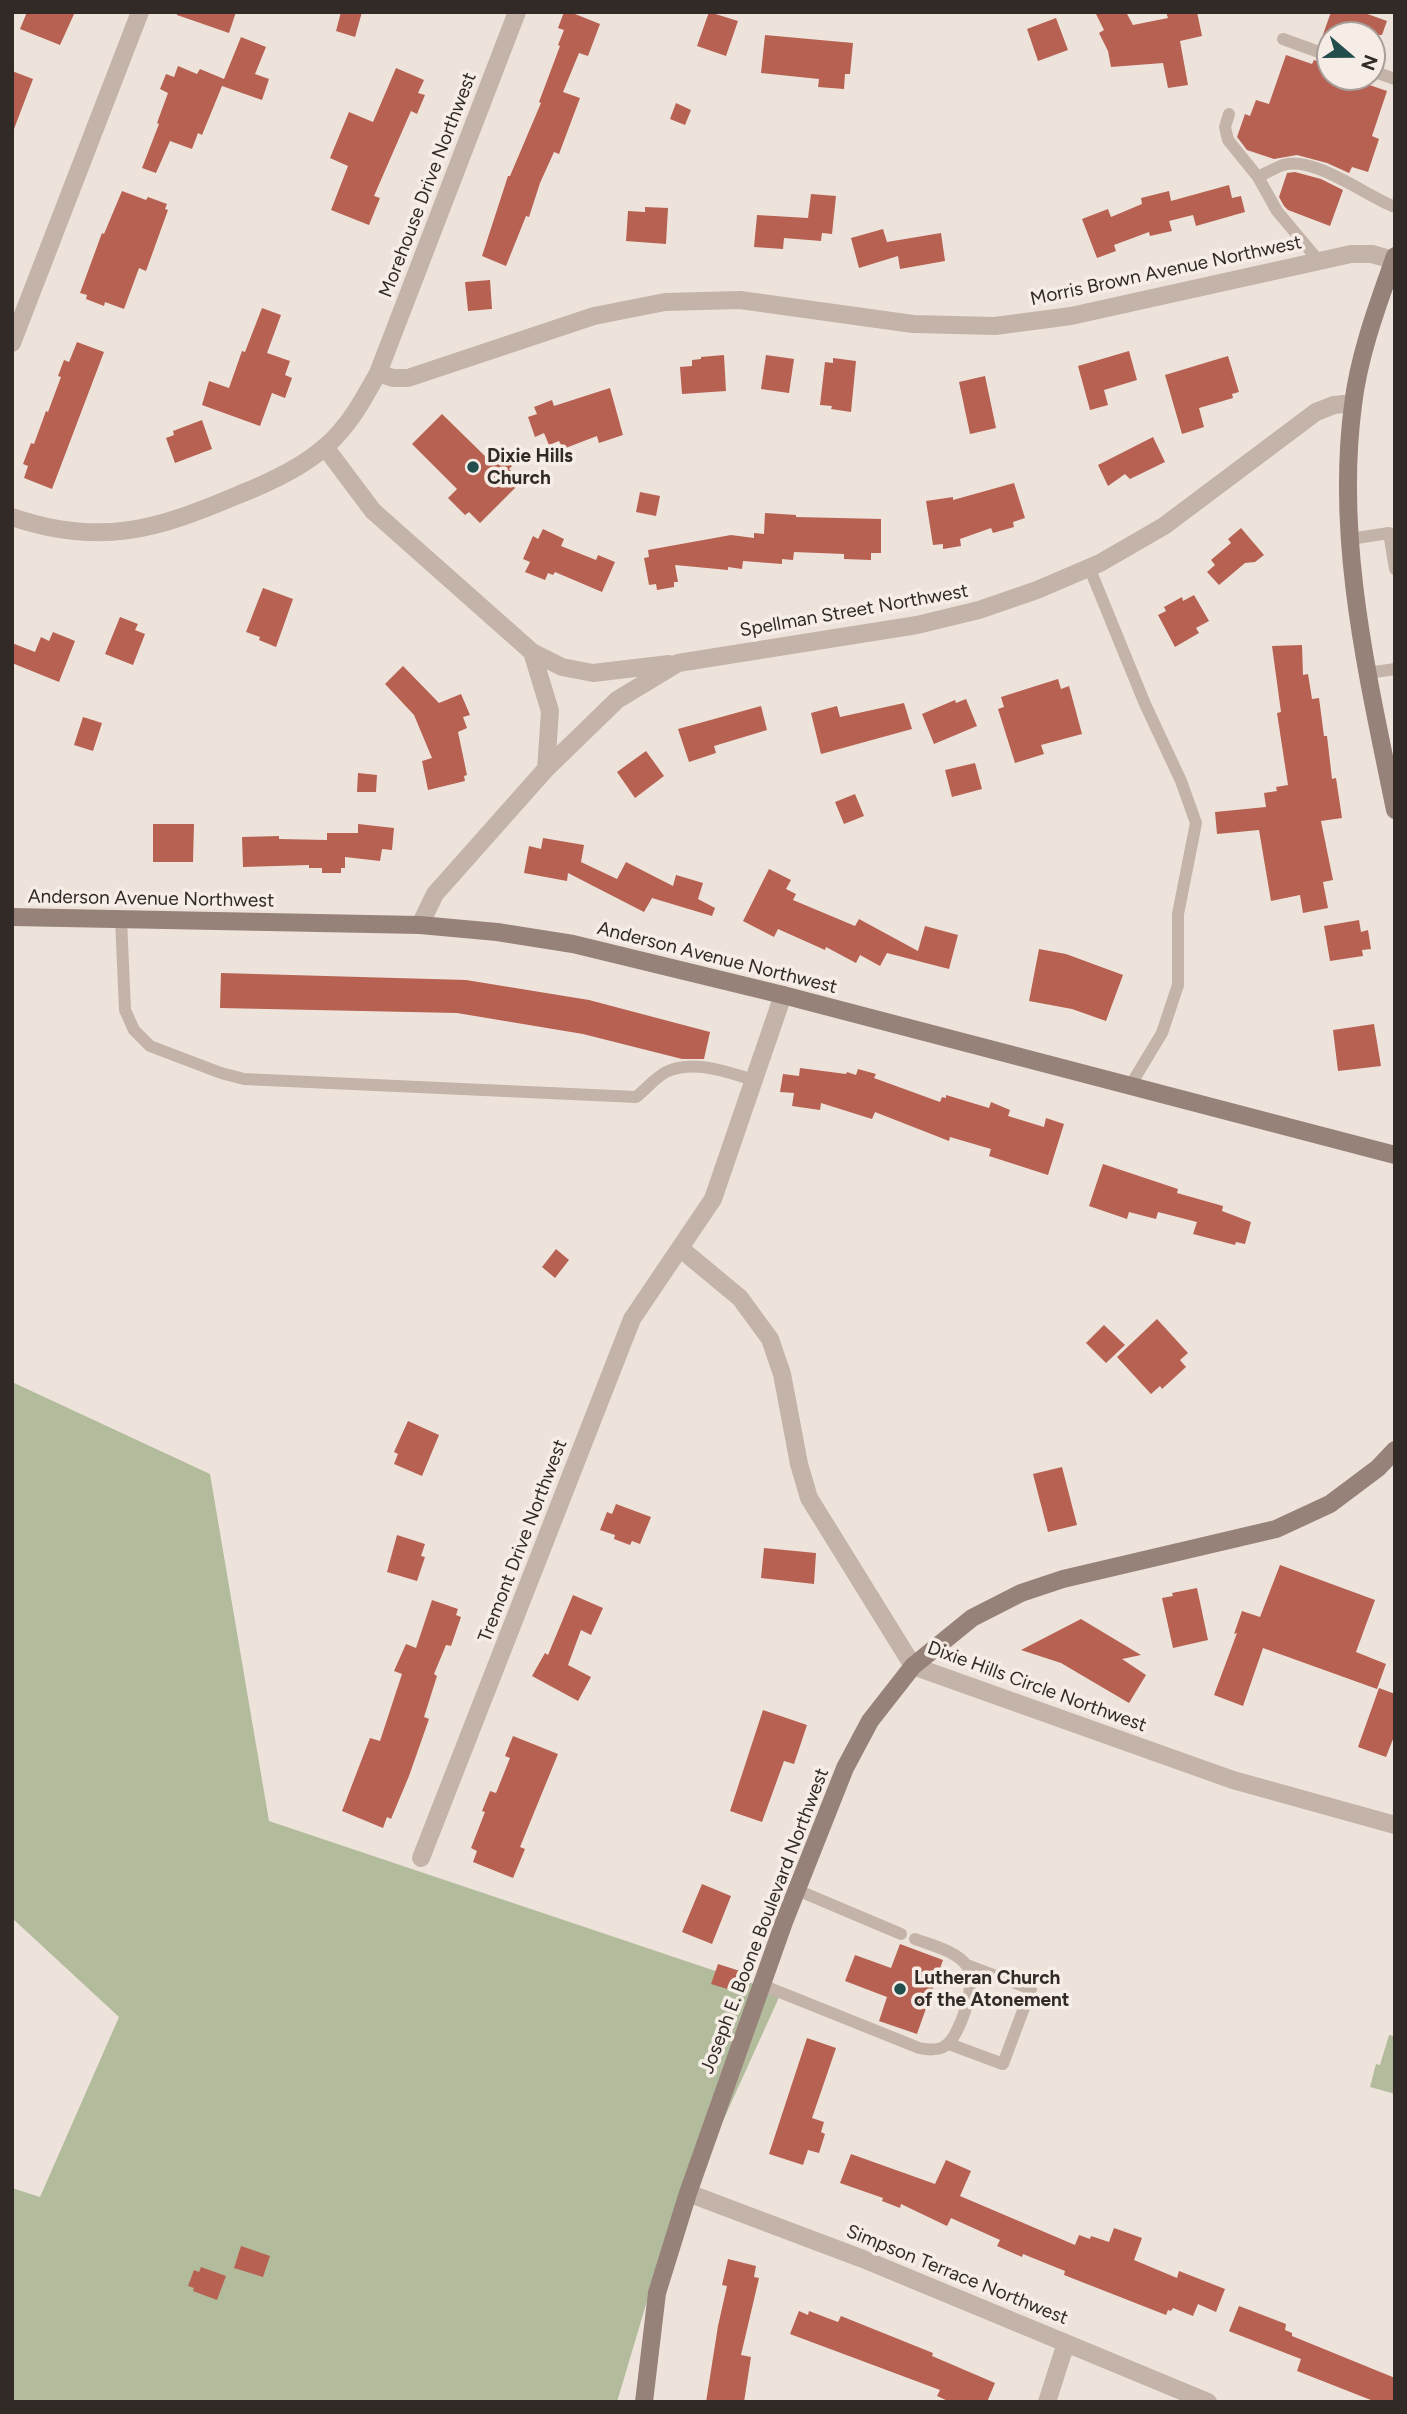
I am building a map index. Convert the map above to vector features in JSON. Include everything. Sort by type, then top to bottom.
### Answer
[{"type":"main road","points":[[1394,258],[1367,337],[1353,403],[1346,484],[1351,565],[1368,673],[1395,810]]},
{"type":"main road","name":"Anderson Avenue Northwest","points":[[12,917],[420,925],[497,932],[573,944],[783,995],[1395,1155]]},
{"type":"main road","name":"Joseph E. Boone Boulevard Northwest","points":[[644,2402],[657,2293],[688,2193],[762,1985],[845,1768],[870,1721],[913,1666],[972,1618],[1021,1593],[1063,1579],[1276,1529],[1330,1504],[1378,1468],[1395,1450]]},
{"type":"street","points":[[12,343],[141,12]]},
{"type":"street","name":"Morehouse Drive Northwest","points":[[378,373],[517,12]]},
{"type":"street","name":"Morris Brown Avenue Northwest","points":[[378,373],[393,378],[408,378],[594,316],[665,302],[740,300],[913,324],[995,326],[1071,316],[1319,261],[1362,254],[1394,258]]},
{"type":"street","points":[[12,517],[46,529],[90,533],[130,531],[183,519],[271,481],[325,447],[356,413],[378,373]]},
{"type":"street","name":"Spellman Street Northwest","points":[[420,925],[435,894],[546,769],[617,700],[678,663],[917,625],[979,610],[1014,598],[1089,567],[1164,526],[1316,412],[1334,405],[1353,403]]},
{"type":"street","points":[[325,447],[373,511],[532,652],[562,667],[593,673],[678,663]]},
{"type":"street","points":[[532,652],[551,711],[546,769]]},
{"type":"street","points":[[681,1249],[713,1199],[783,995]]},
{"type":"street","name":"Dixie Hills Circle Northwest","points":[[681,1249],[740,1298],[770,1339],[782,1374],[799,1464],[809,1499],[913,1666],[1233,1780],[1395,1825]]},
{"type":"street","name":"Tremont Drive Northwest","points":[[421,1858],[632,1319],[681,1249]]},
{"type":"street","name":"Simpson Terrace Northwest","points":[[688,2193],[863,2259],[1208,2402]]},
{"type":"street","points":[[1047,2402],[1066,2343]]},
{"type":"lane","points":[[1283,38],[1316,50]]},
{"type":"lane","points":[[1229,114],[1225,127],[1228,140],[1258,177],[1277,211],[1319,261]]},
{"type":"lane","points":[[1258,177],[1285,164],[1312,167],[1340,177],[1353,187],[1395,206]]},
{"type":"lane","points":[[1350,540],[1389,533],[1395,569]]},
{"type":"lane","points":[[1089,567],[1145,704],[1181,781],[1196,823],[1178,914],[1178,985],[1162,1033],[1130,1086]]},
{"type":"lane","points":[[1368,673],[1395,669]]},
{"type":"lane","points":[[121,919],[125,1010],[134,1030],[150,1045],[220,1073],[244,1079],[636,1097],[666,1072],[691,1068],[712,1068],[754,1080]]},
{"type":"lane","points":[[797,1890],[901,1934]]},
{"type":"lane","points":[[915,1938],[946,1951],[967,1965],[1031,1989],[1003,2064],[949,2044]]},
{"type":"lane","points":[[762,1985],[919,2048],[941,2049],[949,2044],[962,2020],[971,1988],[971,1975],[967,1965]]},
{"type":"green space","points":[[12,1382],[210,1474],[269,1821],[781,1993],[658,2264],[617,2402],[12,2402],[12,2188],[40,2197],[119,2017],[12,1918]]},
{"type":"green space","points":[[1389,2035],[1395,2036],[1395,2094],[1370,2087],[1376,2064],[1380,2065]]},
{"type":"building","points":[[27,12],[75,12],[60,45],[20,29]]},
{"type":"building","points":[[177,12],[236,12],[229,33],[177,15]]},
{"type":"building","points":[[341,12],[362,12],[355,37],[336,31]]},
{"type":"building","points":[[564,12],[600,24],[588,56],[579,53],[563,92],[580,98],[559,154],[554,152],[529,217],[526,216],[506,266],[482,256],[508,176],[541,103],[539,102],[560,46],[558,45],[564,30],[558,28]]},
{"type":"building","points":[[709,12],[738,21],[726,56],[697,46]]},
{"type":"building","points":[[1095,12],[1126,12],[1133,25],[1168,18],[1166,12],[1197,12],[1202,36],[1180,41],[1188,85],[1168,88],[1163,63],[1111,67],[1108,51],[1099,33],[1104,30]]},
{"type":"building","points":[[1331,12],[1362,12],[1387,21],[1386,24],[1386,21],[1328,21]]},
{"type":"building","points":[[1056,18],[1068,50],[1038,61],[1027,29]]},
{"type":"building","points":[[765,35],[853,43],[850,74],[845,74],[844,89],[818,87],[819,79],[761,73]]},
{"type":"building","points":[[241,37],[266,47],[255,74],[269,79],[262,100],[222,86],[202,135],[198,133],[192,149],[170,141],[156,173],[142,168],[168,93],[160,89],[166,74],[174,77],[178,66],[197,74],[200,69],[224,79]]},
{"type":"building","points":[[1286,55],[1312,64],[1316,61],[1316,91],[1387,91],[1372,136],[1379,139],[1368,172],[1352,167],[1349,173],[1327,163],[1297,155],[1274,159],[1247,150],[1237,137],[1245,114],[1250,116],[1256,100],[1269,104]]},
{"type":"building","points":[[396,68],[424,80],[418,93],[425,95],[417,114],[411,111],[374,196],[380,198],[369,225],[331,210],[348,166],[330,158],[349,112],[373,122]]},
{"type":"building","points":[[12,71],[33,79],[14,129],[12,128]]},
{"type":"building","points":[[676,103],[691,110],[685,125],[670,119]]},
{"type":"building","points":[[1295,172],[1321,179],[1343,190],[1330,226],[1284,206],[1279,197],[1287,173]]},
{"type":"building","points":[[1229,185],[1232,198],[1241,196],[1245,212],[1196,226],[1193,215],[1169,221],[1172,231],[1150,236],[1149,232],[1114,245],[1116,251],[1097,258],[1082,219],[1108,209],[1111,217],[1142,204],[1141,198],[1169,191],[1171,201]]},
{"type":"building","points":[[122,191],[167,204],[165,209],[168,210],[146,271],[139,268],[124,309],[105,302],[104,306],[86,299],[87,295],[80,293],[102,233],[104,234]]},
{"type":"building","points":[[811,194],[836,196],[832,234],[822,233],[821,241],[784,238],[783,249],[754,247],[757,215],[808,218]]},
{"type":"building","points":[[645,207],[668,208],[666,244],[626,241],[628,211],[645,212]]},
{"type":"building","points":[[883,229],[887,242],[941,233],[945,261],[900,269],[898,256],[859,268],[851,238]]},
{"type":"building","points":[[490,280],[492,309],[468,311],[465,282]]},
{"type":"building","points":[[262,308],[281,315],[267,353],[290,361],[285,375],[292,378],[285,398],[272,393],[260,426],[202,405],[209,381],[229,388]]},
{"type":"building","points":[[77,342],[104,352],[52,489],[24,478],[28,466],[23,464],[31,443],[34,444],[46,411],[48,412],[61,377],[58,376],[64,360],[69,362]]},
{"type":"building","points":[[1129,351],[1137,380],[1104,390],[1108,405],[1090,410],[1078,366]]},
{"type":"building","points":[[724,355],[726,391],[682,394],[680,367],[692,366],[692,360],[701,357]]},
{"type":"building","points":[[766,355],[794,359],[789,393],[761,389]]},
{"type":"building","points":[[1228,356],[1239,392],[1232,394],[1233,398],[1199,408],[1204,427],[1182,434],[1165,375]]},
{"type":"building","points":[[833,358],[856,361],[851,412],[820,405],[825,362],[833,363]]},
{"type":"building","points":[[985,376],[996,428],[970,434],[959,382]]},
{"type":"building","points":[[610,388],[623,435],[599,443],[597,436],[563,449],[559,441],[549,445],[544,433],[535,437],[528,417],[537,414],[534,407],[552,400],[554,406]]},
{"type":"building","name":"Dixie Hills Church","points":[[442,414],[487,458],[495,449],[512,466],[509,469],[522,481],[480,523],[469,512],[465,515],[448,498],[457,489],[412,444]]},
{"type":"building","points":[[202,420],[212,449],[175,463],[166,438],[174,435],[173,431]]},
{"type":"building","points":[[1153,437],[1165,462],[1130,479],[1125,474],[1108,486],[1098,465]]},
{"type":"building","points":[[1014,483],[1025,518],[1013,522],[1014,527],[993,533],[991,528],[960,539],[961,546],[943,549],[943,544],[933,545],[926,501],[953,497],[953,500]]},
{"type":"building","points":[[640,492],[660,496],[656,516],[636,512]]},
{"type":"building","points":[[765,513],[796,517],[881,519],[881,553],[871,553],[871,560],[844,559],[844,554],[794,552],[793,560],[782,559],[782,564],[743,561],[742,569],[728,567],[728,570],[675,565],[678,582],[674,582],[674,587],[657,590],[656,584],[649,585],[644,558],[649,557],[648,550],[731,535],[754,538],[754,533],[764,534]]},
{"type":"building","points":[[1241,528],[1264,555],[1255,562],[1245,563],[1219,585],[1207,572],[1215,565],[1211,560],[1231,543],[1228,539]]},
{"type":"building","points":[[543,529],[564,539],[561,546],[596,560],[598,555],[615,562],[602,592],[555,572],[553,575],[548,573],[545,580],[525,572],[530,562],[523,559],[533,536],[538,539]]},
{"type":"building","points":[[263,588],[293,599],[276,647],[246,632]]},
{"type":"building","points":[[1194,595],[1209,621],[1196,628],[1199,633],[1175,647],[1158,615],[1166,611],[1164,607],[1182,597],[1183,601]]},
{"type":"building","points":[[120,617],[138,624],[135,630],[145,634],[133,665],[105,654]]},
{"type":"building","points":[[53,632],[75,641],[59,682],[12,663],[12,643],[35,652],[41,637],[49,641]]},
{"type":"building","points":[[1302,645],[1303,675],[1308,674],[1312,699],[1319,698],[1332,779],[1336,778],[1342,818],[1321,821],[1333,880],[1323,882],[1328,908],[1303,913],[1300,895],[1271,901],[1259,830],[1217,834],[1215,812],[1266,807],[1264,793],[1277,791],[1276,787],[1288,785],[1277,713],[1281,712],[1272,646]]},
{"type":"building","points":[[403,666],[439,703],[461,694],[470,715],[463,717],[467,728],[458,732],[467,775],[464,776],[465,781],[428,790],[422,761],[432,758],[414,715],[385,684]]},
{"type":"building","points":[[1058,679],[1061,689],[1069,686],[1082,734],[1041,745],[1044,754],[1015,763],[998,709],[1004,707],[1001,697]]},
{"type":"building","points":[[966,699],[977,726],[934,744],[922,714],[955,700],[956,703]]},
{"type":"building","points":[[904,703],[912,729],[821,754],[811,713],[837,706],[840,717]]},
{"type":"building","points":[[761,706],[767,730],[714,746],[716,753],[689,762],[678,729]]},
{"type":"building","points":[[83,717],[102,723],[93,751],[74,745]]},
{"type":"building","points":[[646,751],[664,776],[635,798],[617,772]]},
{"type":"building","points":[[975,763],[982,789],[952,797],[945,770]]},
{"type":"building","points":[[358,773],[377,775],[376,792],[357,792]]},
{"type":"building","points":[[855,794],[864,816],[844,824],[835,802]]},
{"type":"building","points":[[153,824],[194,824],[193,862],[153,862]]},
{"type":"building","points":[[358,824],[394,828],[392,850],[382,849],[380,861],[345,857],[345,868],[341,868],[341,873],[322,873],[322,868],[309,868],[309,865],[243,867],[242,837],[279,836],[279,839],[327,840],[327,833],[358,833]]},
{"type":"building","points":[[543,838],[584,845],[581,862],[617,879],[626,862],[673,886],[676,875],[703,883],[698,899],[715,908],[712,916],[652,898],[644,912],[568,873],[567,881],[524,873],[529,846],[541,849]]},
{"type":"building","points":[[769,869],[791,880],[786,889],[796,894],[793,900],[855,926],[859,919],[918,951],[925,926],[958,935],[949,969],[887,953],[880,966],[860,955],[856,963],[826,947],[825,950],[778,929],[774,937],[743,921]]},
{"type":"building","points":[[1359,920],[1361,932],[1368,930],[1371,949],[1362,950],[1363,956],[1330,961],[1324,926]]},
{"type":"building","points":[[1039,949],[1066,954],[1123,975],[1106,1021],[1072,1009],[1029,1001]]},
{"type":"building","points":[[221,973],[466,980],[589,1000],[710,1032],[704,1059],[682,1059],[583,1034],[457,1013],[220,1008]]},
{"type":"building","points":[[1374,1024],[1381,1066],[1338,1071],[1333,1030]]},
{"type":"building","points":[[800,1068],[856,1075],[858,1069],[876,1074],[874,1078],[940,1102],[946,1095],[989,1108],[991,1102],[1010,1110],[1008,1116],[1044,1127],[1046,1118],[1064,1124],[1048,1175],[989,1156],[991,1149],[950,1137],[949,1141],[875,1112],[872,1119],[821,1103],[820,1110],[792,1106],[794,1093],[780,1092],[783,1074],[799,1076]]},
{"type":"building","points":[[1103,1164],[1178,1189],[1177,1193],[1223,1206],[1222,1211],[1251,1222],[1245,1244],[1236,1242],[1235,1245],[1193,1234],[1197,1222],[1158,1212],[1156,1219],[1129,1212],[1127,1219],[1089,1206]]},
{"type":"building","points":[[556,1249],[569,1260],[555,1278],[542,1267]]},
{"type":"building","points":[[1157,1319],[1188,1353],[1180,1360],[1186,1367],[1162,1389],[1160,1386],[1151,1394],[1117,1357]]},
{"type":"building","points":[[1104,1325],[1125,1345],[1106,1363],[1086,1343]]},
{"type":"building","points":[[408,1421],[439,1435],[422,1476],[394,1464],[398,1454],[394,1452]]},
{"type":"building","points":[[1062,1467],[1077,1525],[1048,1532],[1033,1474]]},
{"type":"building","points":[[616,1504],[651,1517],[640,1544],[632,1541],[630,1545],[614,1539],[615,1535],[600,1530],[607,1512],[612,1514]]},
{"type":"building","points":[[397,1535],[425,1544],[421,1556],[425,1557],[417,1581],[387,1572]]},
{"type":"building","points":[[764,1548],[816,1553],[814,1584],[761,1578]]},
{"type":"building","points":[[1280,1565],[1375,1600],[1356,1652],[1386,1664],[1377,1689],[1263,1648],[1243,1706],[1214,1695],[1237,1633],[1234,1634],[1242,1611],[1260,1617]]},
{"type":"building","points":[[1197,1588],[1208,1640],[1173,1648],[1162,1598]]},
{"type":"building","points":[[573,1595],[603,1608],[591,1635],[581,1630],[568,1665],[591,1677],[578,1701],[532,1676],[545,1653],[548,1655]]},
{"type":"building","points":[[432,1600],[458,1609],[456,1615],[461,1617],[451,1646],[446,1645],[434,1674],[437,1676],[424,1717],[429,1719],[409,1776],[391,1819],[387,1817],[383,1828],[342,1811],[370,1738],[380,1741],[402,1674],[394,1671],[406,1644],[416,1648]]},
{"type":"building","points":[[1081,1619],[1141,1655],[1122,1659],[1146,1675],[1129,1703],[1061,1663],[1021,1650]]},
{"type":"building","points":[[1379,1688],[1395,1694],[1395,1734],[1386,1757],[1358,1747]]},
{"type":"building","points":[[763,1710],[807,1725],[794,1764],[784,1761],[762,1822],[730,1811]]},
{"type":"building","points":[[513,1736],[558,1754],[520,1847],[525,1849],[513,1878],[473,1862],[477,1851],[471,1848],[490,1791],[496,1793],[510,1758],[505,1756]]},
{"type":"building","points":[[702,1884],[731,1896],[712,1944],[682,1932]]},
{"type":"building","name":"Lutheran Church of the Atonement","points":[[900,1944],[943,1960],[917,2034],[879,2021],[887,1997],[845,1981],[855,1955],[891,1968]]},
{"type":"building","points":[[718,1964],[740,1971],[734,1991],[711,1984]]},
{"type":"building","points":[[807,2038],[836,2048],[812,2118],[824,2122],[821,2132],[825,2134],[819,2153],[808,2150],[803,2165],[769,2154]]},
{"type":"building","points":[[851,2154],[935,2184],[946,2160],[971,2171],[960,2196],[1075,2245],[1079,2235],[1109,2242],[1114,2228],[1142,2238],[1134,2260],[1177,2278],[1179,2271],[1225,2289],[1216,2312],[1198,2304],[1193,2316],[1173,2308],[1168,2310],[1166,2315],[1064,2275],[1065,2271],[997,2246],[1000,2240],[951,2218],[947,2226],[901,2204],[900,2208],[882,2201],[883,2198],[840,2183]]},
{"type":"building","points":[[241,2246],[270,2256],[263,2277],[234,2268]]},
{"type":"building","points":[[728,2259],[756,2266],[754,2277],[759,2278],[741,2355],[751,2357],[744,2402],[706,2402],[727,2286],[722,2285]]},
{"type":"building","points":[[201,2267],[226,2276],[217,2300],[193,2291],[194,2288],[188,2286],[194,2270],[199,2272]]},
{"type":"building","points":[[1239,2306],[1286,2324],[1285,2330],[1292,2333],[1292,2336],[1395,2378],[1395,2402],[1376,2402],[1297,2371],[1301,2359],[1229,2331]]},
{"type":"building","points":[[799,2311],[808,2315],[809,2311],[838,2322],[841,2316],[933,2353],[932,2356],[995,2383],[987,2402],[950,2402],[937,2396],[940,2390],[790,2334]]},
{"type":"place","name":"Dixie Hills Church","points":[[473,467]]},
{"type":"place","name":"Lutheran Church of the Atonement","points":[[900,1989]]}]
